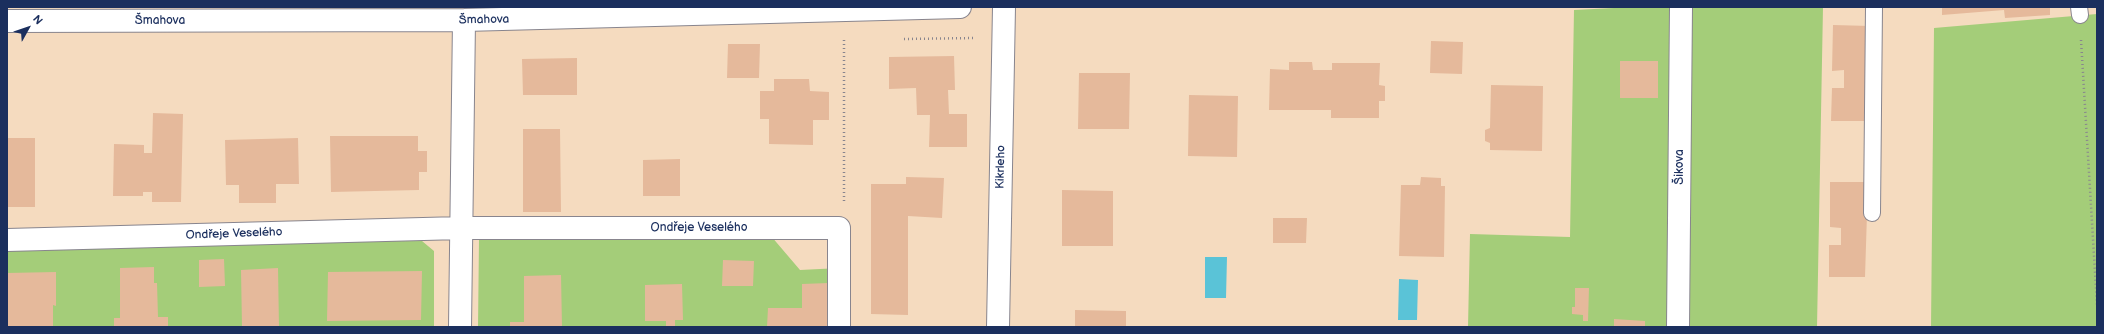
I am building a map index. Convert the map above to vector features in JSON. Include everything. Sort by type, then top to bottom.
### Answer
[{"type":"street","name":"Šmahova","points":[[7,21],[464,20],[960,7]]},
{"type":"street","name":"Kikrleho","points":[[998,327],[1004,7]]},
{"type":"street","name":"Šikova","points":[[1678,327],[1681,7]]},
{"type":"street","points":[[460,327],[464,20]]},
{"type":"street","name":"Ondřeje Veselého","points":[[7,240],[461,228],[839,228]]},
{"type":"street","points":[[839,228],[840,327]]},
{"type":"lane","points":[[1872,212],[1874,7]]},
{"type":"path","points":[[2080,11],[2097,305]]},
{"type":"path","points":[[839,228],[844,221],[844,40]]},
{"type":"green space","points":[[1634,7],[1823,7],[1817,327],[1468,327],[1470,234],[1570,237],[1574,10]]},
{"type":"green space","points":[[2097,14],[2097,327],[1931,327],[1934,28]]},
{"type":"green space","points":[[771,236],[800,270],[840,268],[839,327],[478,327],[479,239]]},
{"type":"green space","points":[[422,241],[434,251],[434,327],[7,327],[7,247],[196,242]]},
{"type":"water","points":[[1205,257],[1227,257],[1226,298],[1205,298]]},
{"type":"water","points":[[1399,279],[1418,280],[1417,320],[1398,320]]},
{"type":"building","points":[[1942,7],[2050,7],[2050,15],[2005,18],[2004,10],[1942,15]]},
{"type":"building","points":[[1833,25],[1870,26],[1868,121],[1831,121],[1832,88],[1844,88],[1844,70],[1832,71]]},
{"type":"building","points":[[1431,41],[1463,42],[1462,74],[1430,73]]},
{"type":"building","points":[[728,44],[760,44],[759,78],[727,78]]},
{"type":"building","points":[[954,56],[955,90],[948,90],[949,114],[967,114],[967,147],[929,147],[930,115],[917,115],[916,88],[889,89],[889,57]]},
{"type":"building","points":[[577,58],[577,95],[523,95],[522,59]]},
{"type":"building","points":[[1620,61],[1658,61],[1658,98],[1620,98]]},
{"type":"building","points":[[1289,62],[1312,62],[1313,70],[1332,70],[1332,63],[1380,63],[1379,85],[1385,86],[1385,101],[1379,101],[1379,118],[1331,118],[1331,110],[1269,110],[1270,69],[1289,70]]},
{"type":"building","points":[[1079,73],[1130,73],[1129,129],[1078,129]]},
{"type":"building","points":[[774,79],[809,79],[810,91],[829,92],[829,120],[813,120],[813,145],[769,144],[769,119],[760,119],[760,91],[774,91]]},
{"type":"building","points":[[1491,85],[1543,86],[1542,151],[1490,150],[1490,143],[1485,141],[1485,130],[1490,128]]},
{"type":"building","points":[[1189,95],[1238,96],[1237,157],[1188,156]]},
{"type":"building","points":[[153,113],[183,114],[181,202],[152,202],[152,192],[143,192],[143,196],[113,196],[114,144],[144,145],[144,153],[152,153]]},
{"type":"building","points":[[523,129],[560,129],[561,212],[523,212]]},
{"type":"building","points":[[330,136],[418,136],[418,151],[427,151],[427,172],[419,172],[419,190],[331,192]]},
{"type":"building","points":[[7,138],[35,138],[35,207],[7,207]]},
{"type":"building","points":[[298,138],[299,184],[276,184],[276,203],[239,203],[239,185],[226,185],[225,140]]},
{"type":"building","points":[[680,159],[680,196],[643,196],[643,160]]},
{"type":"building","points":[[906,177],[944,178],[942,218],[908,216],[908,315],[871,314],[871,184],[906,184]]},
{"type":"building","points":[[1421,177],[1441,178],[1441,186],[1445,186],[1444,257],[1399,256],[1401,185],[1420,185]]},
{"type":"building","points":[[1830,182],[1868,182],[1865,277],[1829,277],[1829,245],[1841,245],[1841,228],[1830,227]]},
{"type":"building","points":[[1062,190],[1113,191],[1113,246],[1062,246]]},
{"type":"building","points":[[1273,218],[1307,218],[1306,243],[1273,243]]},
{"type":"building","points":[[224,259],[225,286],[199,287],[199,260]]},
{"type":"building","points":[[723,260],[754,261],[753,286],[722,286]]},
{"type":"building","points":[[154,267],[154,283],[157,283],[158,317],[168,317],[168,327],[114,327],[114,318],[120,318],[120,268]]},
{"type":"building","points":[[278,268],[279,327],[242,327],[241,270]]},
{"type":"building","points":[[422,271],[421,320],[327,321],[328,272]]},
{"type":"building","points":[[56,272],[56,306],[53,305],[53,327],[7,327],[7,273]]},
{"type":"building","points":[[561,275],[562,327],[510,327],[510,322],[524,322],[524,276]]},
{"type":"building","points":[[829,283],[830,327],[767,327],[768,308],[802,308],[802,284]]},
{"type":"building","points":[[682,284],[683,320],[675,320],[675,327],[666,327],[666,321],[645,321],[645,285]]},
{"type":"building","points":[[1575,288],[1589,288],[1588,321],[1583,321],[1583,315],[1572,314],[1572,307],[1575,307]]},
{"type":"building","points":[[1075,310],[1126,311],[1126,327],[1075,327]]},
{"type":"building","points":[[1614,319],[1645,321],[1645,327],[1614,327]]}]
